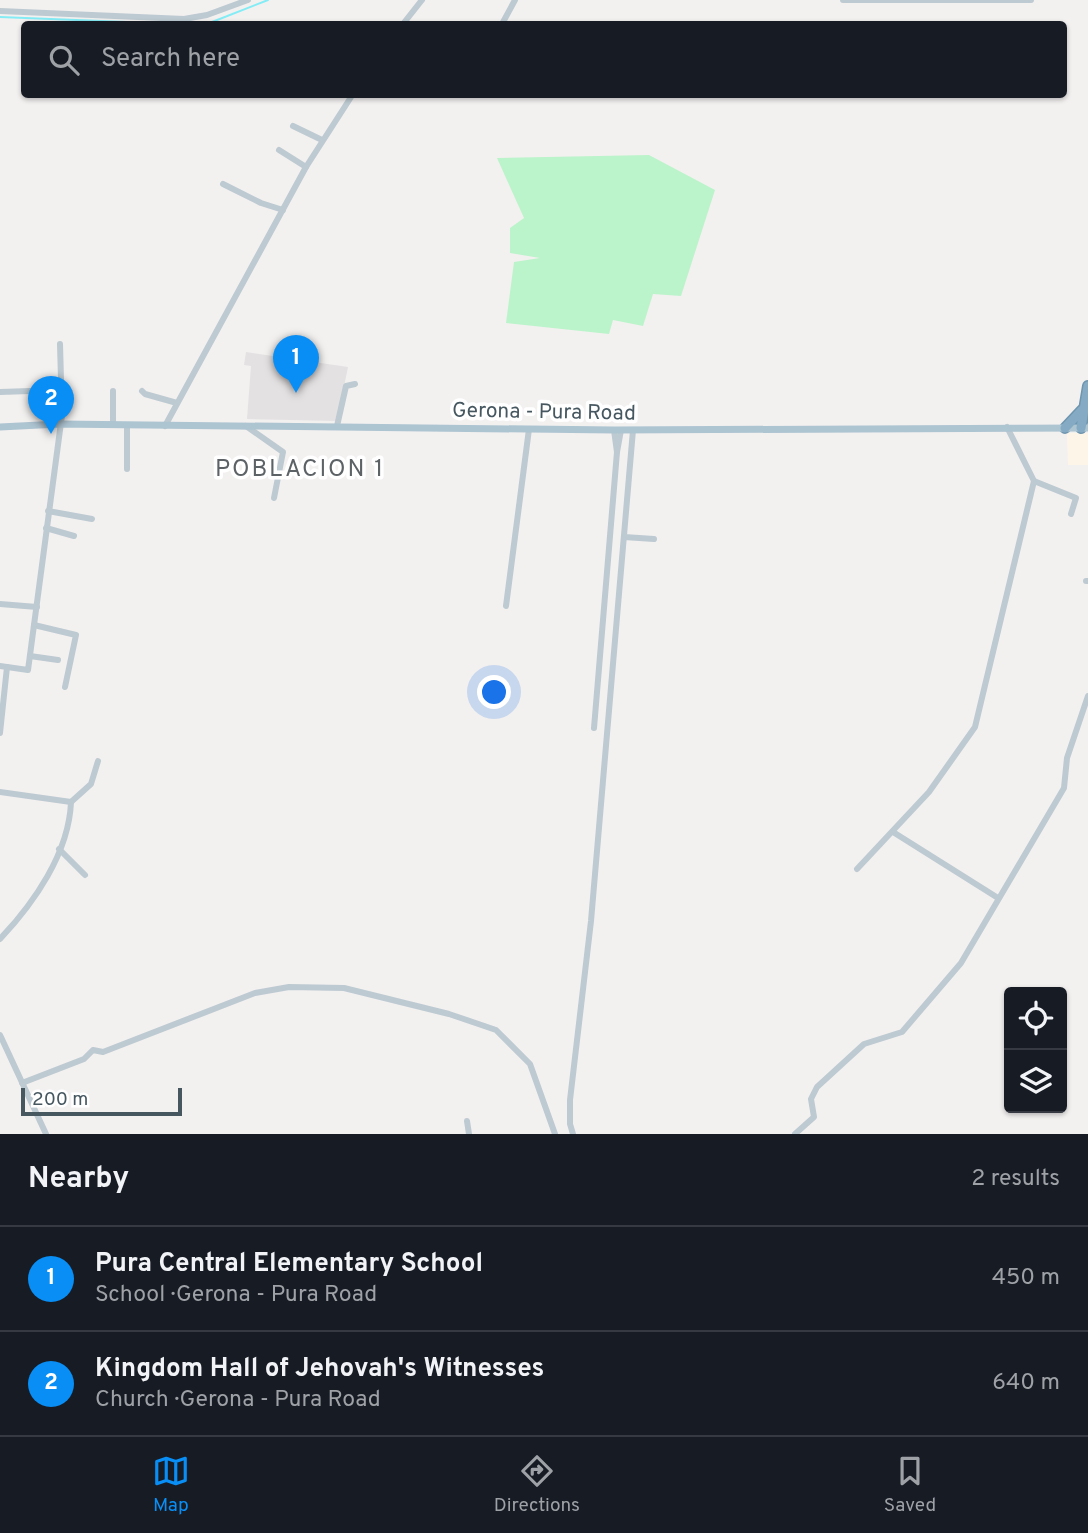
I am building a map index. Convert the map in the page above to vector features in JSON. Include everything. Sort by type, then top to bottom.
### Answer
[{"type":"highway","points":[[1084,428],[1088,386]]},
{"type":"highway","points":[[1065,428],[1085,406]]},
{"type":"main road","name":"Gerona - Pura Road","points":[[0,427],[244,425],[618,430],[1084,428]]},
{"type":"street","points":[[0,11],[174,20],[206,15],[248,0]]},
{"type":"street","points":[[405,21],[422,0]]},
{"type":"street","points":[[504,21],[515,0]]},
{"type":"street","points":[[843,0],[1031,0]]},
{"type":"street","points":[[165,426],[306,167],[350,98]]},
{"type":"street","points":[[293,126],[322,140]]},
{"type":"street","points":[[279,150],[306,167]]},
{"type":"street","points":[[223,184],[261,203],[283,209]]},
{"type":"street","points":[[0,733],[4,666],[29,670],[62,415],[60,344]]},
{"type":"street","points":[[337,426],[346,386],[355,384]]},
{"type":"street","points":[[0,392],[60,390]]},
{"type":"street","points":[[113,391],[113,425]]},
{"type":"street","points":[[142,391],[177,403]]},
{"type":"street","points":[[127,425],[127,469]]},
{"type":"street","points":[[244,425],[283,452],[274,498]]},
{"type":"street","points":[[857,869],[929,792],[975,727],[1034,481],[1007,427]]},
{"type":"street","points":[[506,606],[529,429]]},
{"type":"street","points":[[594,728],[618,430]]},
{"type":"street","points":[[573,1134],[570,1124],[570,1100],[591,921],[633,430]]},
{"type":"street","points":[[1034,481],[1076,498],[1071,514]]},
{"type":"street","points":[[48,511],[92,519]]},
{"type":"street","points":[[46,528],[74,536]]},
{"type":"street","points":[[624,537],[654,539]]},
{"type":"street","points":[[0,604],[37,607]]},
{"type":"street","points":[[34,625],[76,635],[65,687]]},
{"type":"street","points":[[30,656],[58,660]]},
{"type":"street","points":[[795,1134],[813,1119],[816,1112],[812,1095],[835,1070],[864,1044],[902,1032],[961,963],[1064,788],[1067,758],[1088,696]]},
{"type":"street","points":[[0,939],[26,910],[60,849],[70,826],[71,802],[92,784],[98,761]]},
{"type":"street","points":[[0,792],[71,802]]},
{"type":"street","points":[[893,832],[998,898]]},
{"type":"street","points":[[60,849],[85,875]]},
{"type":"street","points":[[22,1083],[85,1059],[93,1050],[103,1052],[237,999],[289,987],[330,986],[449,1014],[496,1030],[530,1064],[555,1134]]},
{"type":"street","points":[[0,1035],[46,1134]]},
{"type":"street","points":[[467,1121],[469,1134]]},
{"type":"shaded area","points":[[246,352],[348,367],[337,421],[247,419],[251,366],[244,365]]},
{"type":"shaded area","points":[[1067,433],[1088,433],[1088,465],[1068,465]]},
{"type":"green space","points":[[649,155],[715,190],[681,296],[653,294],[643,326],[613,320],[609,334],[506,323],[514,262],[540,258],[510,253],[510,228],[524,218],[497,158]]},
{"type":"waterway","points":[[215,21],[268,0]]},
{"type":"waterway","points":[[0,17],[102,21]]},
{"type":"place","name":"Pura Central Elementary School","points":[[296,393]]},
{"type":"place","name":"Kingdom Hall of Jehovah's Witnesses","points":[[51,434]]},
{"type":"district","name":"POBLACION 1","points":[[300,468]]}]
